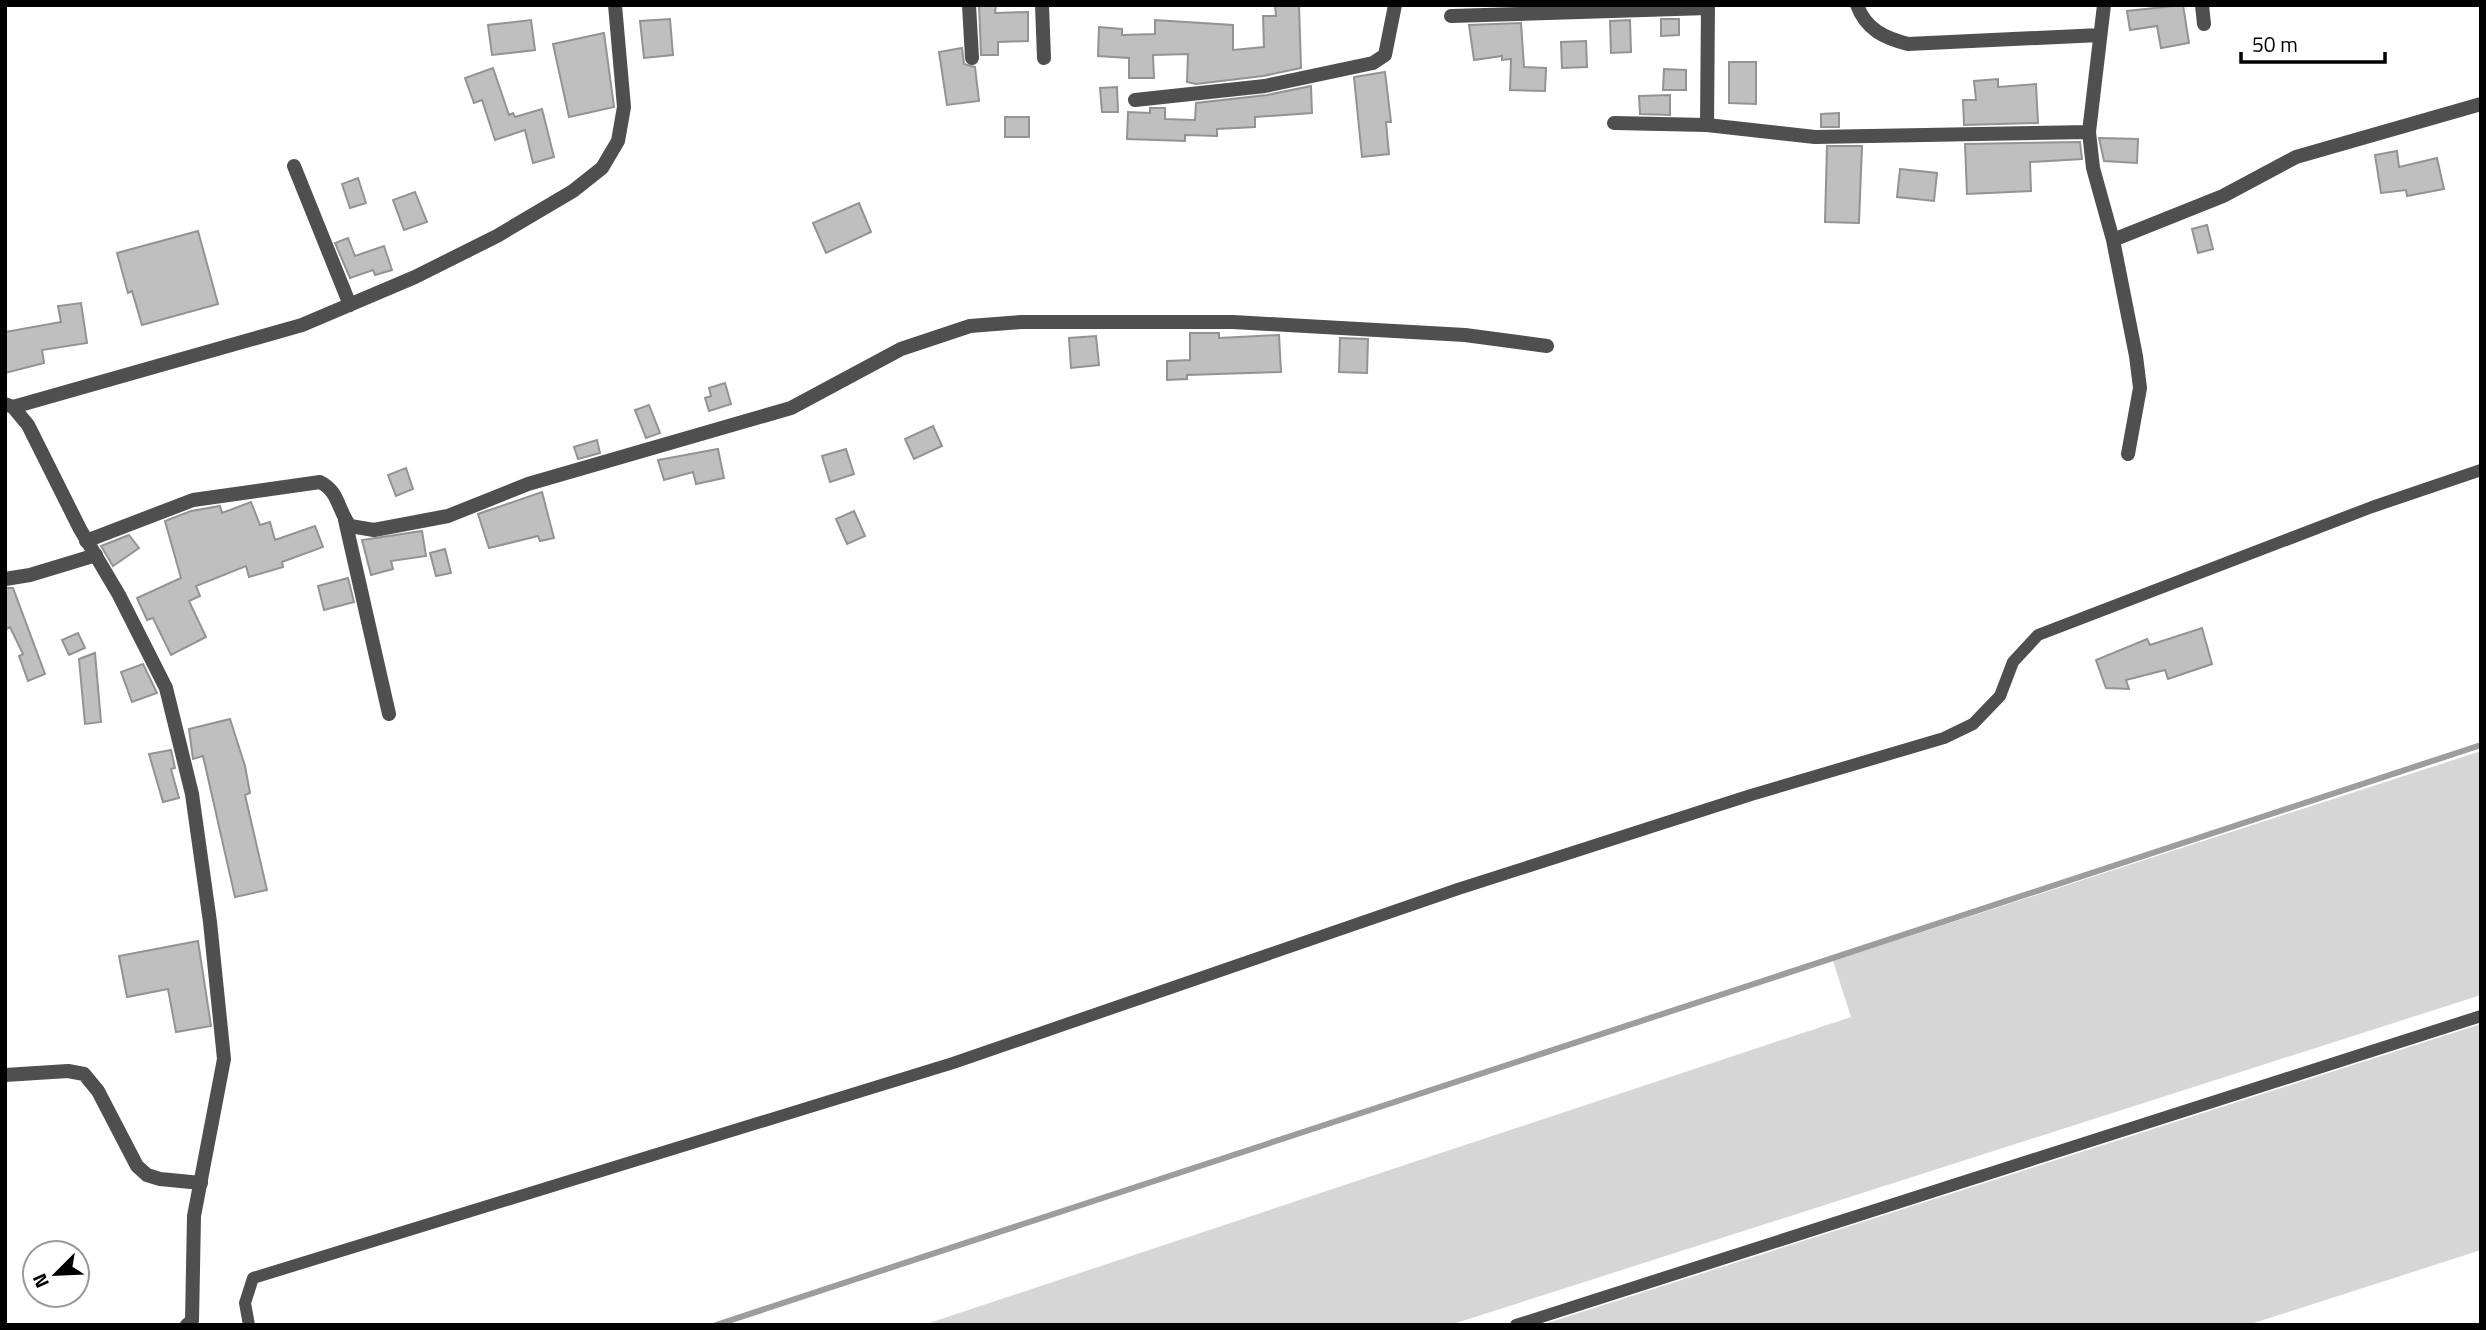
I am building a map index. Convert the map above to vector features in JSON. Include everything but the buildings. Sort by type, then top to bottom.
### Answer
[{"type":"street","points":[[187,1325],[192,1321],[194,1216],[224,1059],[211,922],[192,794],[166,688],[86,541],[28,425],[9,405],[302,325],[497,236],[573,191],[602,168],[618,141],[624,107],[615,5]]},
{"type":"street","points":[[969,5],[972,58]]},
{"type":"street","points":[[1042,5],[1044,58]]},
{"type":"street","points":[[1135,100],[1265,86],[1374,62],[1385,55],[1395,5]]},
{"type":"street","points":[[1857,5],[1870,27],[1878,33],[1909,44],[2100,35]]},
{"type":"street","points":[[2104,5],[2089,132],[2093,168],[2112,240],[2140,388],[2128,454]]},
{"type":"street","points":[[2202,5],[2204,24]]},
{"type":"street","points":[[1451,16],[1708,7],[1707,125]]},
{"type":"street","points":[[2112,240],[2223,196],[2296,157],[2481,104]]},
{"type":"street","points":[[1614,123],[1707,125],[1815,137],[2089,132]]},
{"type":"street","points":[[294,166],[350,305]]},
{"type":"street","points":[[345,520],[359,530],[374,530],[449,516],[528,484],[791,408],[901,349],[970,326],[1021,321],[1233,322],[1465,335],[1547,346]]},
{"type":"street","points":[[86,541],[193,500],[320,482],[328,486],[337,498],[345,520],[389,714]]},
{"type":"street","points":[[5,579],[30,575],[96,555]]},
{"type":"street","points":[[5,1075],[68,1071],[84,1073],[97,1091],[137,1166],[147,1175],[201,1183]]},
{"type":"lane","points":[[250,1325],[245,1303],[253,1278],[953,1063],[1458,889],[1751,795],[1944,738],[1973,724],[2000,696],[2013,662],[2038,635],[2372,507],[2481,470]]},
{"type":"lane","points":[[1516,1325],[2481,1016]]},
{"type":"shaded area","points":[[2481,751],[2481,995],[1450,1325],[923,1325],[1851,1017],[1833,961]]},
{"type":"shaded area","points":[[2481,1024],[2481,1250],[2248,1325],[1541,1325]]},
{"type":"waterway","points":[[716,1325],[2481,745]]}]
